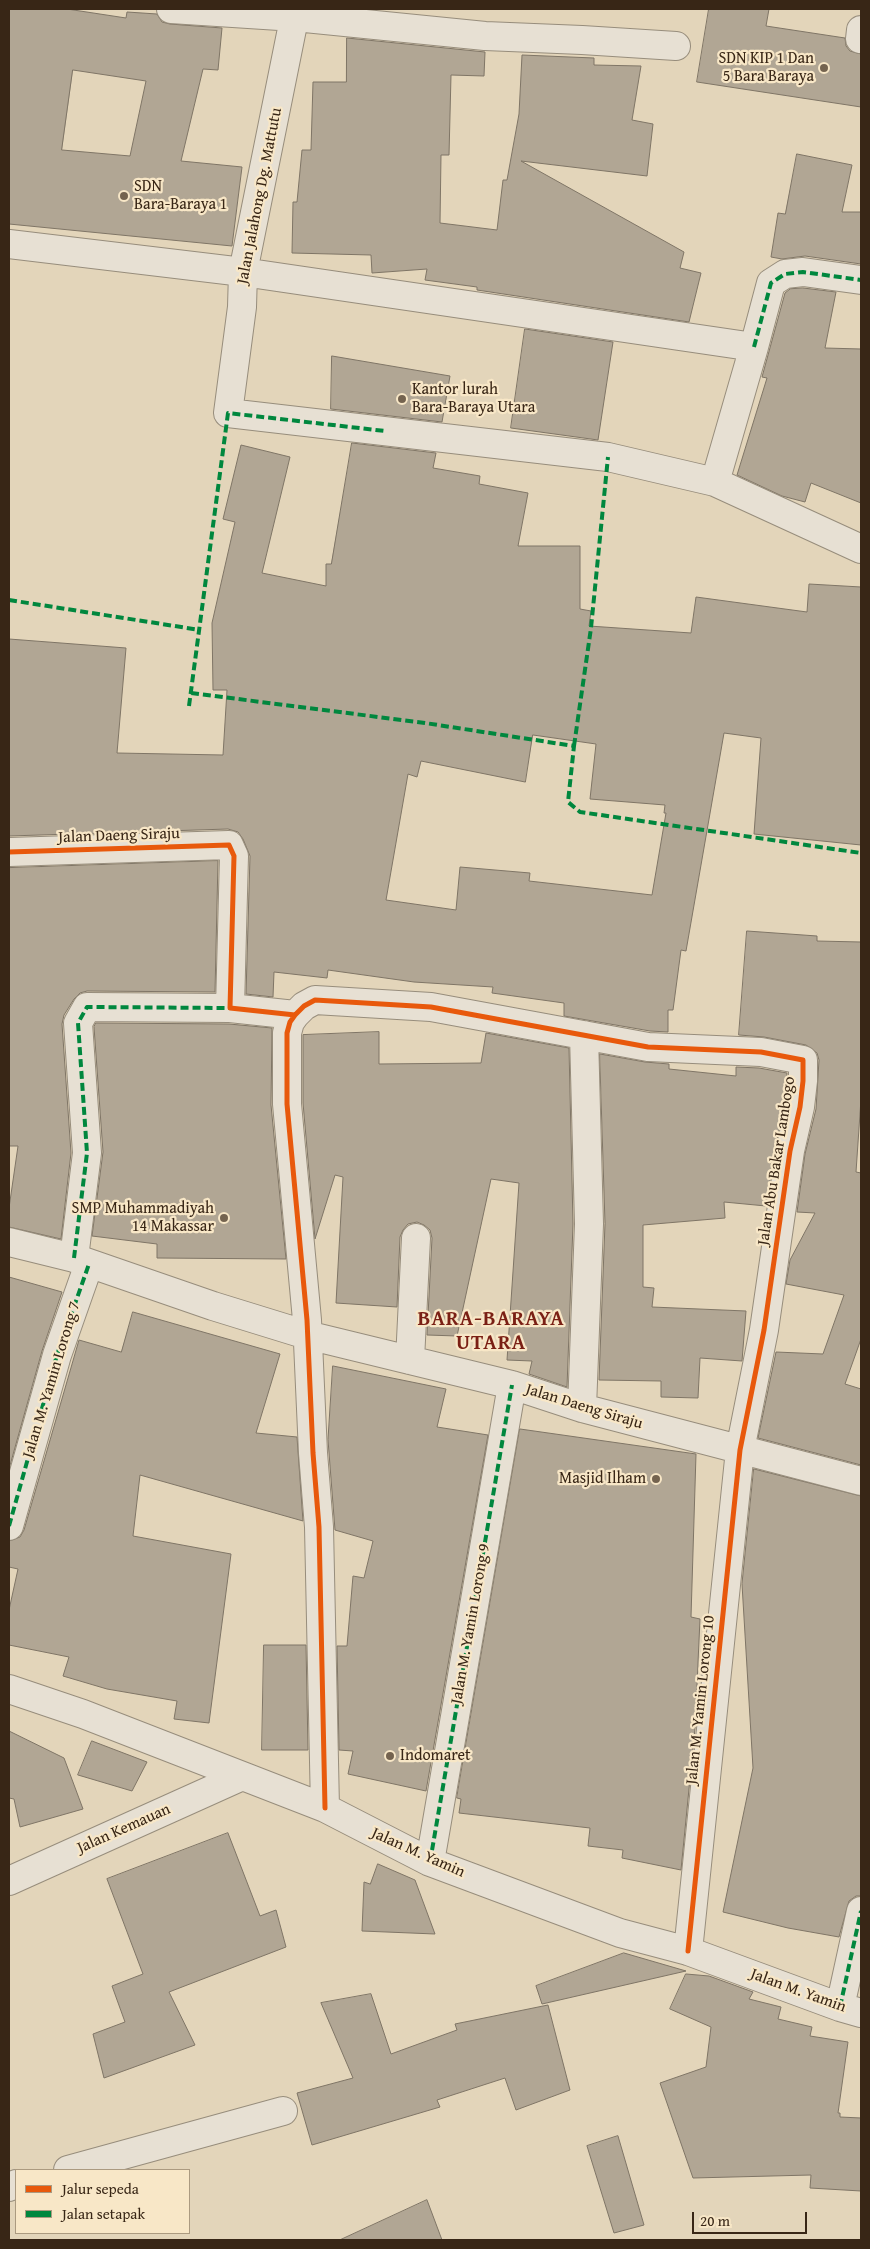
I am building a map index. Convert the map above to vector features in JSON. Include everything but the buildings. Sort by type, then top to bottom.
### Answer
[{"type":"street","points":[[171,9],[295,13],[485,36],[676,46]]},
{"type":"street","name":"Jalan Jalahong Dg. Mattutu","points":[[295,13],[243,272],[242,307],[228,413],[608,457],[715,482]]},
{"type":"street","points":[[9,244],[243,272],[754,347]]},
{"type":"street","points":[[861,280],[803,272],[785,274],[771,283],[715,482],[861,549]]},
{"type":"street","name":"Jalan Daeng Siraju","points":[[9,852],[229,845],[234,856],[230,1008]]},
{"type":"street","name":"Jalan Abu Bakar Lambogo","points":[[295,1015],[304,1006],[315,1000],[431,1007],[648,1047],[761,1052],[803,1060],[800,1107],[790,1151],[764,1330],[740,1450]]},
{"type":"street","name":"Jalan M. Yamin Lorong 7","points":[[9,1526],[82,1261],[88,1153],[78,1023],[87,1007],[230,1008]]},
{"type":"street","points":[[230,1008],[295,1015],[290,1022],[287,1033],[287,1104],[307,1320],[319,1526],[325,1808]]},
{"type":"street","points":[[582,1408],[590,1224],[584,1035]]},
{"type":"street","points":[[410,1360],[416,1238]]},
{"type":"street","name":"Jalan Daeng Siraju","points":[[9,1242],[82,1261],[307,1335],[512,1385],[582,1408],[861,1481]]},
{"type":"street","name":"Jalan M. Yamin Lorong 9","points":[[430,1862],[512,1385]]},
{"type":"street","name":"Jalan M. Yamin Lorong 10","points":[[688,1952],[740,1450]]},
{"type":"street","name":"Jalan M. Yamin","points":[[9,1689],[84,1714],[240,1777],[325,1808],[430,1862],[620,1933],[688,1952],[851,2010]]},
{"type":"street","name":"Jalan Kemauan","points":[[9,1881],[240,1777]]},
{"type":"street","points":[[851,2010],[861,1911]]},
{"type":"street","points":[[72,2169],[283,2111]]},
{"type":"marked path","points":[[754,347],[771,283],[785,274],[803,272],[861,280]]},
{"type":"marked path","points":[[189,706],[228,413],[385,431]]},
{"type":"marked path","points":[[574,746],[591,628],[608,457]]},
{"type":"marked path","points":[[9,600],[200,630]]},
{"type":"marked path","points":[[191,693],[425,723],[574,746],[568,802],[580,812],[861,853]]},
{"type":"marked path","points":[[74,1258],[87,1153],[78,1023],[87,1007],[230,1008]]},
{"type":"marked path","points":[[9,1526],[57,1355],[89,1264]]},
{"type":"marked path","points":[[430,1862],[512,1385]]},
{"type":"marked path","points":[[840,2007],[861,1911]]},
{"type":"cycle path","points":[[9,852],[229,845],[234,856],[230,1008],[295,1015],[290,1022],[287,1033],[287,1104],[307,1320],[313,1453],[319,1527],[325,1808]]},
{"type":"cycle path","points":[[295,1015],[304,1006],[315,1000],[431,1007],[648,1047],[761,1052],[803,1060],[800,1107],[790,1151],[764,1330],[740,1450],[688,1951]]},
{"type":"place","name":"SDN KIP 1 Dan 5 Bara Baraya","points":[[824,68]]},
{"type":"place","name":"SDN Bara-Baraya 1","points":[[124,196]]},
{"type":"place","name":"Kantor lurah Bara-Baraya Utara","points":[[402,399]]},
{"type":"place","name":"SMP Muhammadiyah 14 Makassar","points":[[224,1218]]},
{"type":"place","name":"Masjid Ilham","points":[[656,1479]]},
{"type":"place","name":"Indomaret","points":[[390,1756]]},
{"type":"district","name":"BARA-BARAYA UTARA","points":[[491,1332]]}]
